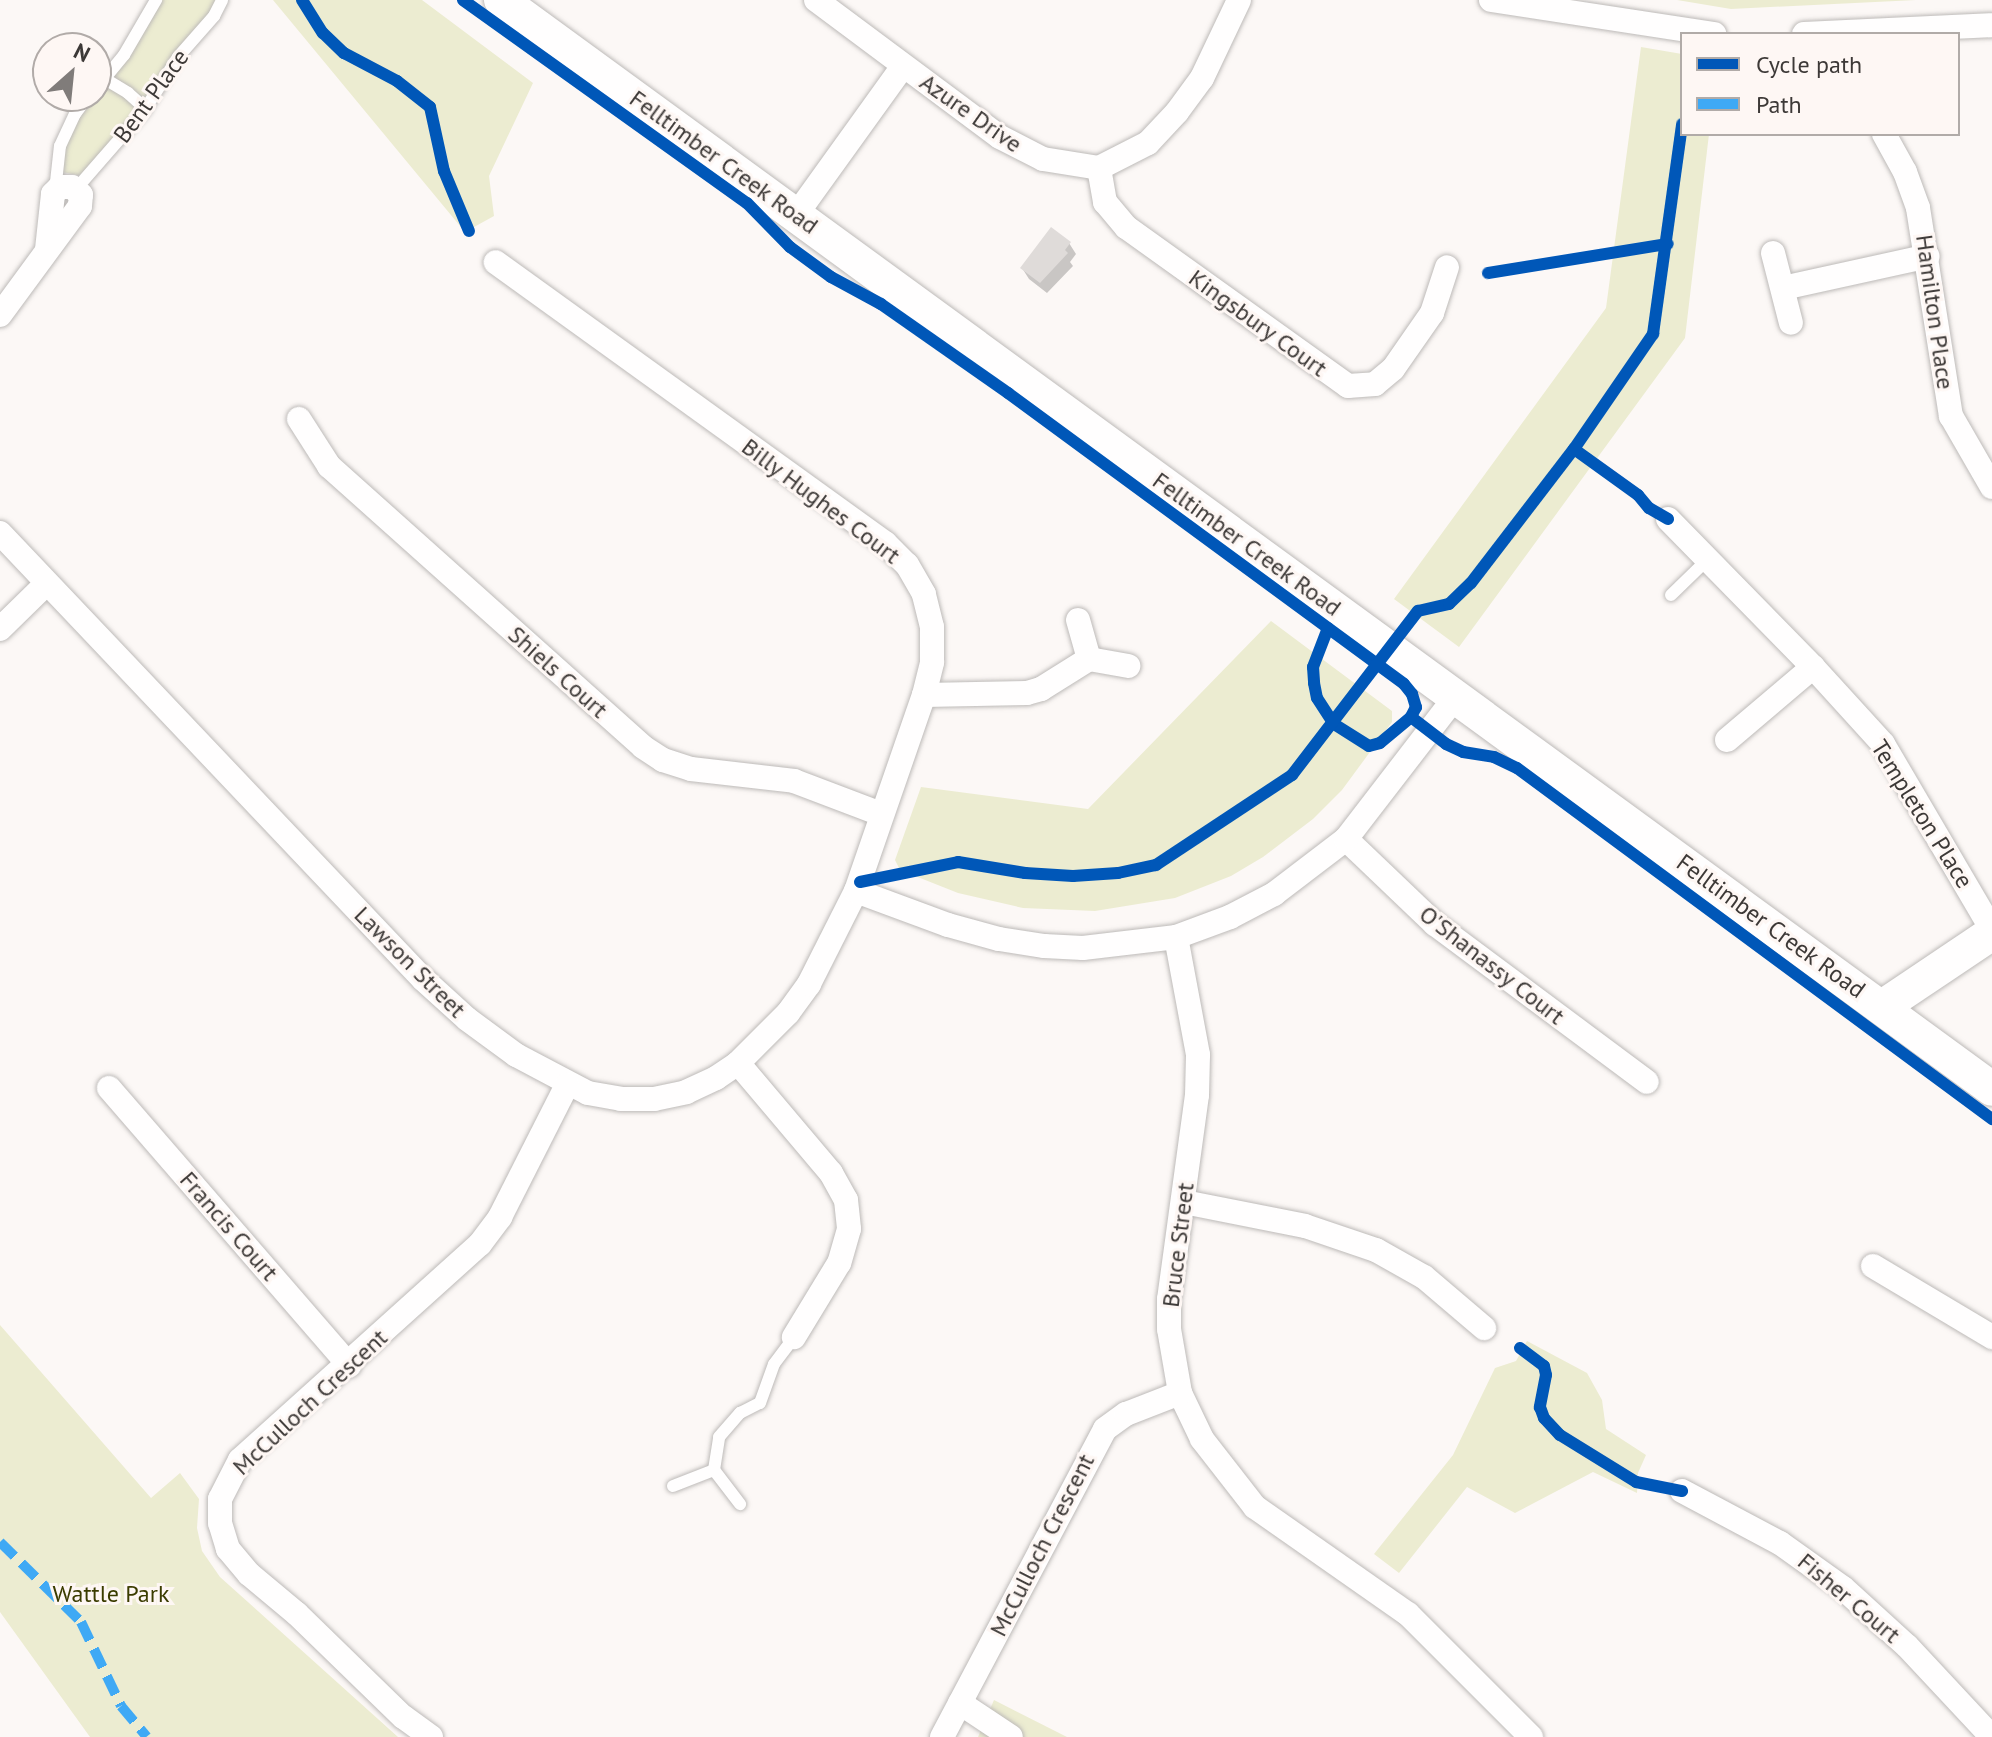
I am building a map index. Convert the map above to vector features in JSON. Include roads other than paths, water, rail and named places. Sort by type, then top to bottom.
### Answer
[{"type":"main road","name":"Felltimber Creek Road","points":[[501,0],[1992,1089]]},
{"type":"main road","points":[[1882,1007],[1992,932]]},
{"type":"street","name":"Azure Drive","points":[[816,0],[1023,150],[1072,166],[1099,168]]},
{"type":"street","points":[[1099,168],[1148,143],[1177,112],[1217,53],[1239,0]]},
{"type":"street","points":[[1491,0],[1701,32]]},
{"type":"street","points":[[1858,32],[1992,25]]},
{"type":"street","name":"Azure Drive","points":[[796,215],[903,66]]},
{"type":"street","name":"Hamilton Place","points":[[1885,136],[1905,172],[1918,208],[1951,416],[1992,487]]},
{"type":"street","name":"Kingsbury Court","points":[[1099,168],[1105,202],[1126,227],[1348,386],[1375,384],[1393,369],[1432,313],[1447,267]]},
{"type":"street","points":[[0,315],[47,249],[66,190]]},
{"type":"street","points":[[1773,253],[1791,323]]},
{"type":"street","points":[[1783,288],[1928,256]]},
{"type":"street","name":"Billy Hughes Court","points":[[496,262],[885,543],[907,565],[924,594],[932,627],[932,662],[924,695],[856,891]]},
{"type":"street","name":"Shiels Court","points":[[299,419],[329,466],[643,747],[663,760],[691,769],[794,781],[881,814]]},
{"type":"street","name":"Templeton Place","points":[[1668,519],[1813,667],[1883,744],[1992,932]]},
{"type":"street","name":"Lawson Street","points":[[0,533],[423,979],[504,1046],[567,1085],[621,1099],[654,1099],[686,1092],[738,1063],[788,1013],[809,984],[856,891]]},
{"type":"street","points":[[0,629],[46,584]]},
{"type":"street","points":[[1078,620],[1089,659]]},
{"type":"street","points":[[924,695],[1027,693],[1041,689],[1089,659],[1128,666]]},
{"type":"street","points":[[1727,740],[1813,667]]},
{"type":"street","points":[[856,891],[948,925],[999,939],[1044,946],[1083,948],[1176,937],[1230,917],[1274,894],[1346,839],[1456,696]]},
{"type":"street","name":"O'Shanassy Court","points":[[1346,839],[1435,924],[1647,1082]]},
{"type":"street","name":"Bruce Street","points":[[1176,937],[1198,1055],[1184,1202],[1169,1299],[1169,1329],[1180,1393],[1202,1439],[1228,1478],[1255,1507],[1408,1614],[1531,1737]]},
{"type":"street","points":[[738,1063],[831,1173],[846,1200],[849,1229],[839,1263],[794,1337]]},
{"type":"street","name":"McCulloch Crescent","points":[[431,1737],[403,1717],[297,1614],[249,1574],[228,1549],[220,1523],[220,1499],[228,1478],[240,1460],[480,1244],[500,1217],[567,1085]]},
{"type":"street","name":"Francis Court","points":[[109,1088],[349,1365]]},
{"type":"street","points":[[1184,1202],[1305,1226],[1376,1250],[1424,1277],[1484,1328]]},
{"type":"street","points":[[1873,1266],[1992,1337]]},
{"type":"street","name":"McCulloch Crescent","points":[[942,1737],[1105,1429],[1126,1414],[1180,1393]]},
{"type":"street","name":"Fisher Court","points":[[1682,1491],[1780,1543],[1843,1588],[1907,1646],[1992,1737]]},
{"type":"street","points":[[960,1703],[1011,1737]]},
{"type":"lane","name":"Bent Place","points":[[112,66],[156,0]]},
{"type":"lane","name":"Bent Place","points":[[66,190],[146,109],[178,57],[214,16],[222,0]]},
{"type":"lane","points":[[112,88],[128,93],[146,109]]},
{"type":"lane","points":[[66,190],[60,146],[76,112]]},
{"type":"lane","points":[[1671,595],[1708,559]]},
{"type":"lane","points":[[740,1504],[714,1470],[719,1437],[740,1413],[760,1403],[774,1364],[794,1337]]},
{"type":"lane","points":[[673,1486],[714,1470]]},
{"type":"park label","name":"Wattle Park","points":[[111,1594]]}]
